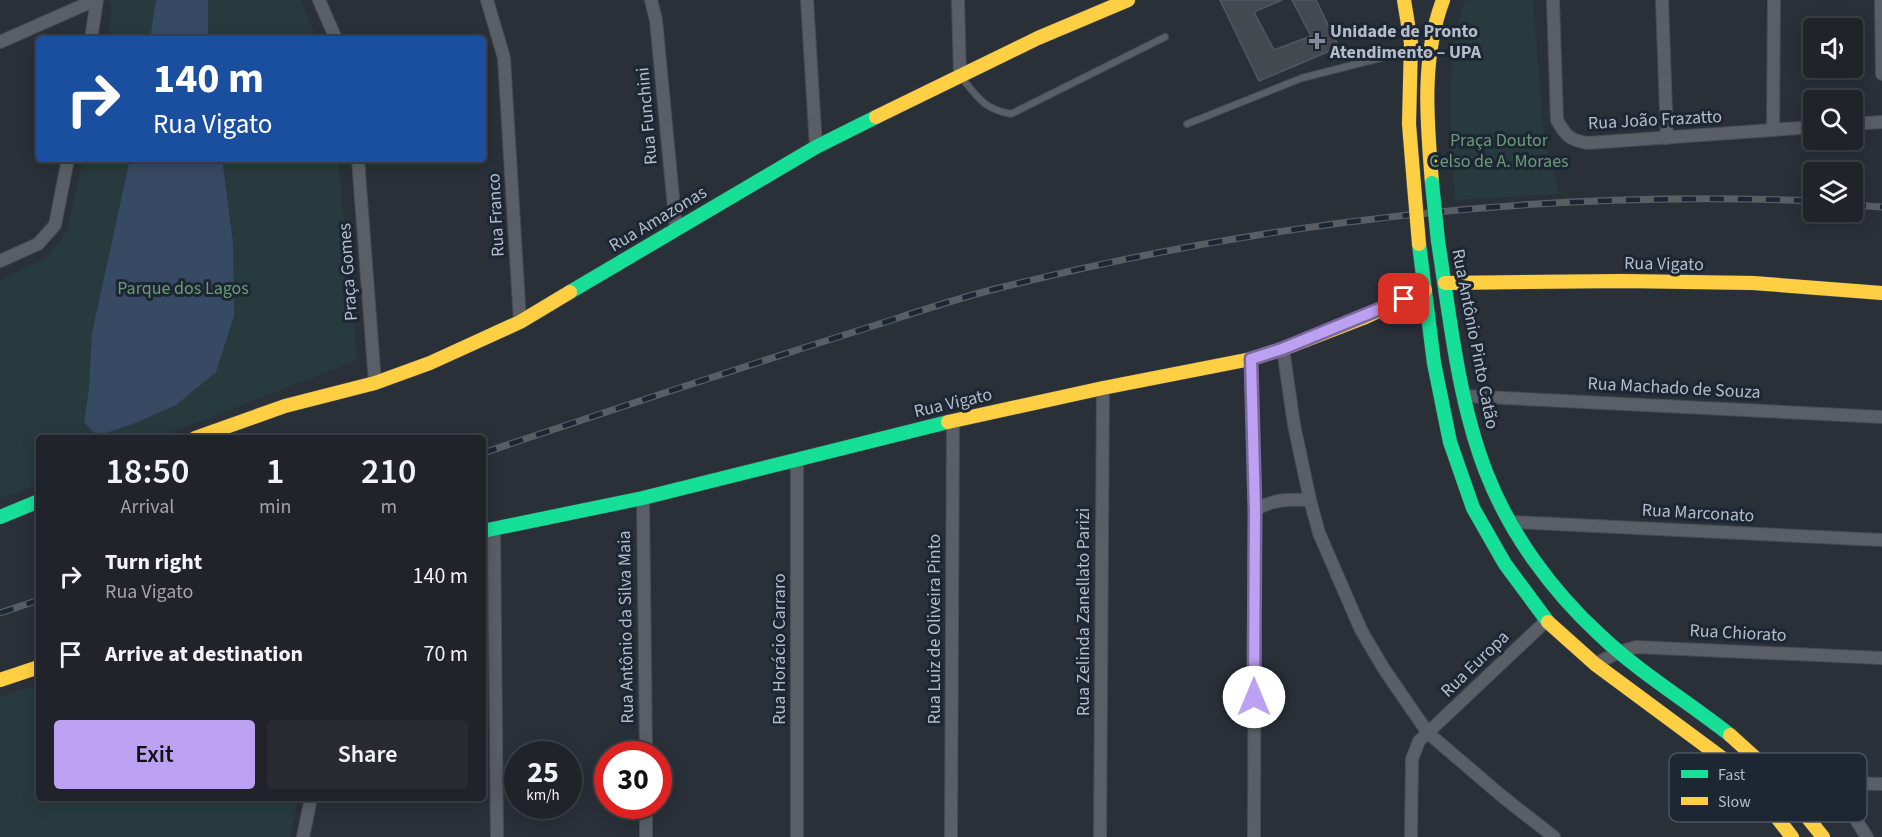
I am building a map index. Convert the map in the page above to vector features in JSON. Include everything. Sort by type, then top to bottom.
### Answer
[{"type":"street","points":[[91,36],[96,0]]},
{"type":"street","points":[[0,42],[96,0]]},
{"type":"street","points":[[318,0],[335,36]]},
{"type":"street","name":"Rua Franco","points":[[487,0],[504,58],[520,322]]},
{"type":"street","name":"Rua Funchini","points":[[651,0],[656,20],[676,230]]},
{"type":"street","points":[[807,0],[816,147]]},
{"type":"street","points":[[958,0],[960,76]]},
{"type":"street","name":"Rua Amazonas","points":[[203,435],[285,406],[375,383],[430,363],[520,322],[816,147],[1038,38],[1111,4],[1128,0]]},
{"type":"street","name":"Rua Antônio Pinto Catão","points":[[1404,0],[1409,15],[1412,50],[1409,117],[1414,185],[1434,363],[1450,442],[1473,508],[1505,564],[1546,621],[1595,664],[1714,753]]},
{"type":"street","name":"Rua Antônio Pinto Catão","points":[[1443,0],[1437,13],[1430,49],[1426,112],[1432,183],[1438,241],[1455,352],[1472,428],[1491,484],[1544,573],[1571,606],[1619,652],[1737,740],[1751,753]]},
{"type":"street","name":"Rua João Frazatto","points":[[1553,0],[1557,120],[1563,131],[1573,141],[1588,143],[1803,128]]},
{"type":"street","points":[[1662,0],[1667,138]]},
{"type":"street","points":[[1773,0],[1773,130]]},
{"type":"street","points":[[1881,0],[1882,74]]},
{"type":"street","points":[[1863,123],[1882,122]]},
{"type":"street","points":[[0,261],[38,244],[55,225],[67,162]]},
{"type":"street","name":"Praça Gomes","points":[[358,162],[375,383]]},
{"type":"street","name":"Rua Vigato","points":[[1444,283],[1623,281],[1753,283],[1882,293]]},
{"type":"street","name":"Rua Vigato","points":[[488,530],[643,498],[953,421],[1251,359],[1363,318],[1425,290]]},
{"type":"street","points":[[1282,349],[1294,425],[1319,533],[1361,630],[1384,669],[1428,733],[1554,837]]},
{"type":"street","points":[[1251,359],[1255,510],[1254,837]]},
{"type":"street","name":"Rua Zelinda Zanellato Parizi","points":[[1100,837],[1103,388]]},
{"type":"street","name":"Rua Machado de Souza","points":[[1465,396],[1882,417]]},
{"type":"street","name":"Rua Luiz de Oliveira Pinto","points":[[951,837],[953,421]]},
{"type":"street","name":"Rua Horácio Carraro","points":[[797,460],[797,837]]},
{"type":"street","name":"Rua Antônio da Silva Maia","points":[[643,498],[645,741]]},
{"type":"street","points":[[1255,510],[1267,502],[1278,499],[1310,500]]},
{"type":"street","points":[[0,517],[36,502]]},
{"type":"street","name":"Rua Marconato","points":[[1512,522],[1882,540]]},
{"type":"street","points":[[488,530],[497,837]]},
{"type":"street","name":"Rua Europa","points":[[1411,837],[1412,759],[1419,741],[1546,621]]},
{"type":"street","name":"Rua Chiorato","points":[[1595,664],[1619,652],[1636,647],[1882,658]]},
{"type":"street","points":[[0,680],[36,668]]},
{"type":"street","points":[[1867,783],[1882,784]]},
{"type":"street","points":[[303,837],[310,801]]},
{"type":"street","points":[[646,819],[646,837]]},
{"type":"street","name":"Rua Antônio Pinto Catão","points":[[1780,822],[1792,837]]},
{"type":"street","name":"Rua Antônio Pinto Catão","points":[[1812,822],[1823,837]]},
{"type":"street","points":[[1857,822],[1867,837]]},
{"type":"lane","points":[[960,76],[982,103],[997,112],[1011,114],[1165,37]]},
{"type":"lane","points":[[1187,124],[1302,78],[1412,50]]},
{"type":"green space","points":[[110,0],[301,0],[315,36],[108,36],[112,10]]},
{"type":"green space","name":"Praça Doutor Celso de A. Moraes","points":[[1470,0],[1533,0],[1544,139],[1560,194],[1455,200],[1450,101],[1451,76],[1464,2]]},
{"type":"green space","name":"Parque dos Lagos","points":[[82,162],[338,162],[357,360],[166,435],[36,435],[36,485],[0,499],[0,280],[46,258],[67,231]]},
{"type":"green space","points":[[36,685],[36,801],[297,801],[290,837],[0,837],[0,697]]},
{"type":"water","points":[[156,0],[208,0],[208,36],[150,36]]},
{"type":"water","points":[[129,162],[222,162],[233,243],[234,316],[216,372],[176,405],[133,424],[96,435],[84,422],[89,389],[92,333]]},
{"type":"building","name":"Unidade de Pronto Atendimento – UPA","points":[[1220,0],[1282,0],[1254,12],[1274,50],[1311,36],[1292,0],[1316,0],[1339,47],[1259,81]]},
{"type":"railway","points":[[486,452],[959,299],[1099,265],[1200,245],[1301,229],[1506,206],[1711,199],[1803,201]]},
{"type":"railway","points":[[1863,206],[1882,207]]},
{"type":"railway","points":[[0,613],[36,601]]},
{"type":"traffic: fast","points":[[570,292],[816,147],[876,117]]},
{"type":"traffic: fast","points":[[1432,183],[1438,241]]},
{"type":"traffic: fast","points":[[1438,241],[1456,358],[1468,416],[1486,472],[1520,539],[1565,600],[1600,635],[1647,674],[1730,735]]},
{"type":"traffic: fast","points":[[1419,244],[1434,363],[1450,442],[1473,508],[1505,564],[1548,622]]},
{"type":"traffic: fast","points":[[486,530],[643,498],[948,422]]},
{"type":"traffic: fast","points":[[0,517],[36,502]]},
{"type":"traffic: slow","points":[[876,117],[1038,38],[1128,0]]},
{"type":"traffic: slow","points":[[1404,0],[1411,43],[1409,124],[1414,185]]},
{"type":"traffic: slow","points":[[1432,183],[1427,90],[1431,44],[1443,0]]},
{"type":"traffic: slow","points":[[1414,185],[1419,244]]},
{"type":"traffic: slow","points":[[1445,283],[1623,281],[1753,283],[1882,293]]},
{"type":"traffic: slow","points":[[948,422],[1251,359],[1363,318],[1425,290]]},
{"type":"traffic: slow","points":[[203,435],[285,406],[375,383],[430,363],[520,322],[570,292]]},
{"type":"traffic: slow","points":[[1548,622],[1595,664],[1715,753]]},
{"type":"traffic: slow","points":[[0,680],[36,668]]},
{"type":"traffic: slow","points":[[1730,735],[1750,753]]},
{"type":"traffic: slow","points":[[1780,822],[1792,837]]},
{"type":"traffic: slow","points":[[1811,822],[1823,837]]},
{"type":"place","name":"Unidade de Pronto Atendimento – UPA","points":[[1317,41]]},
{"type":"route","points":[[1254,697],[1255,510],[1251,359],[1363,318],[1404,299]]}]
